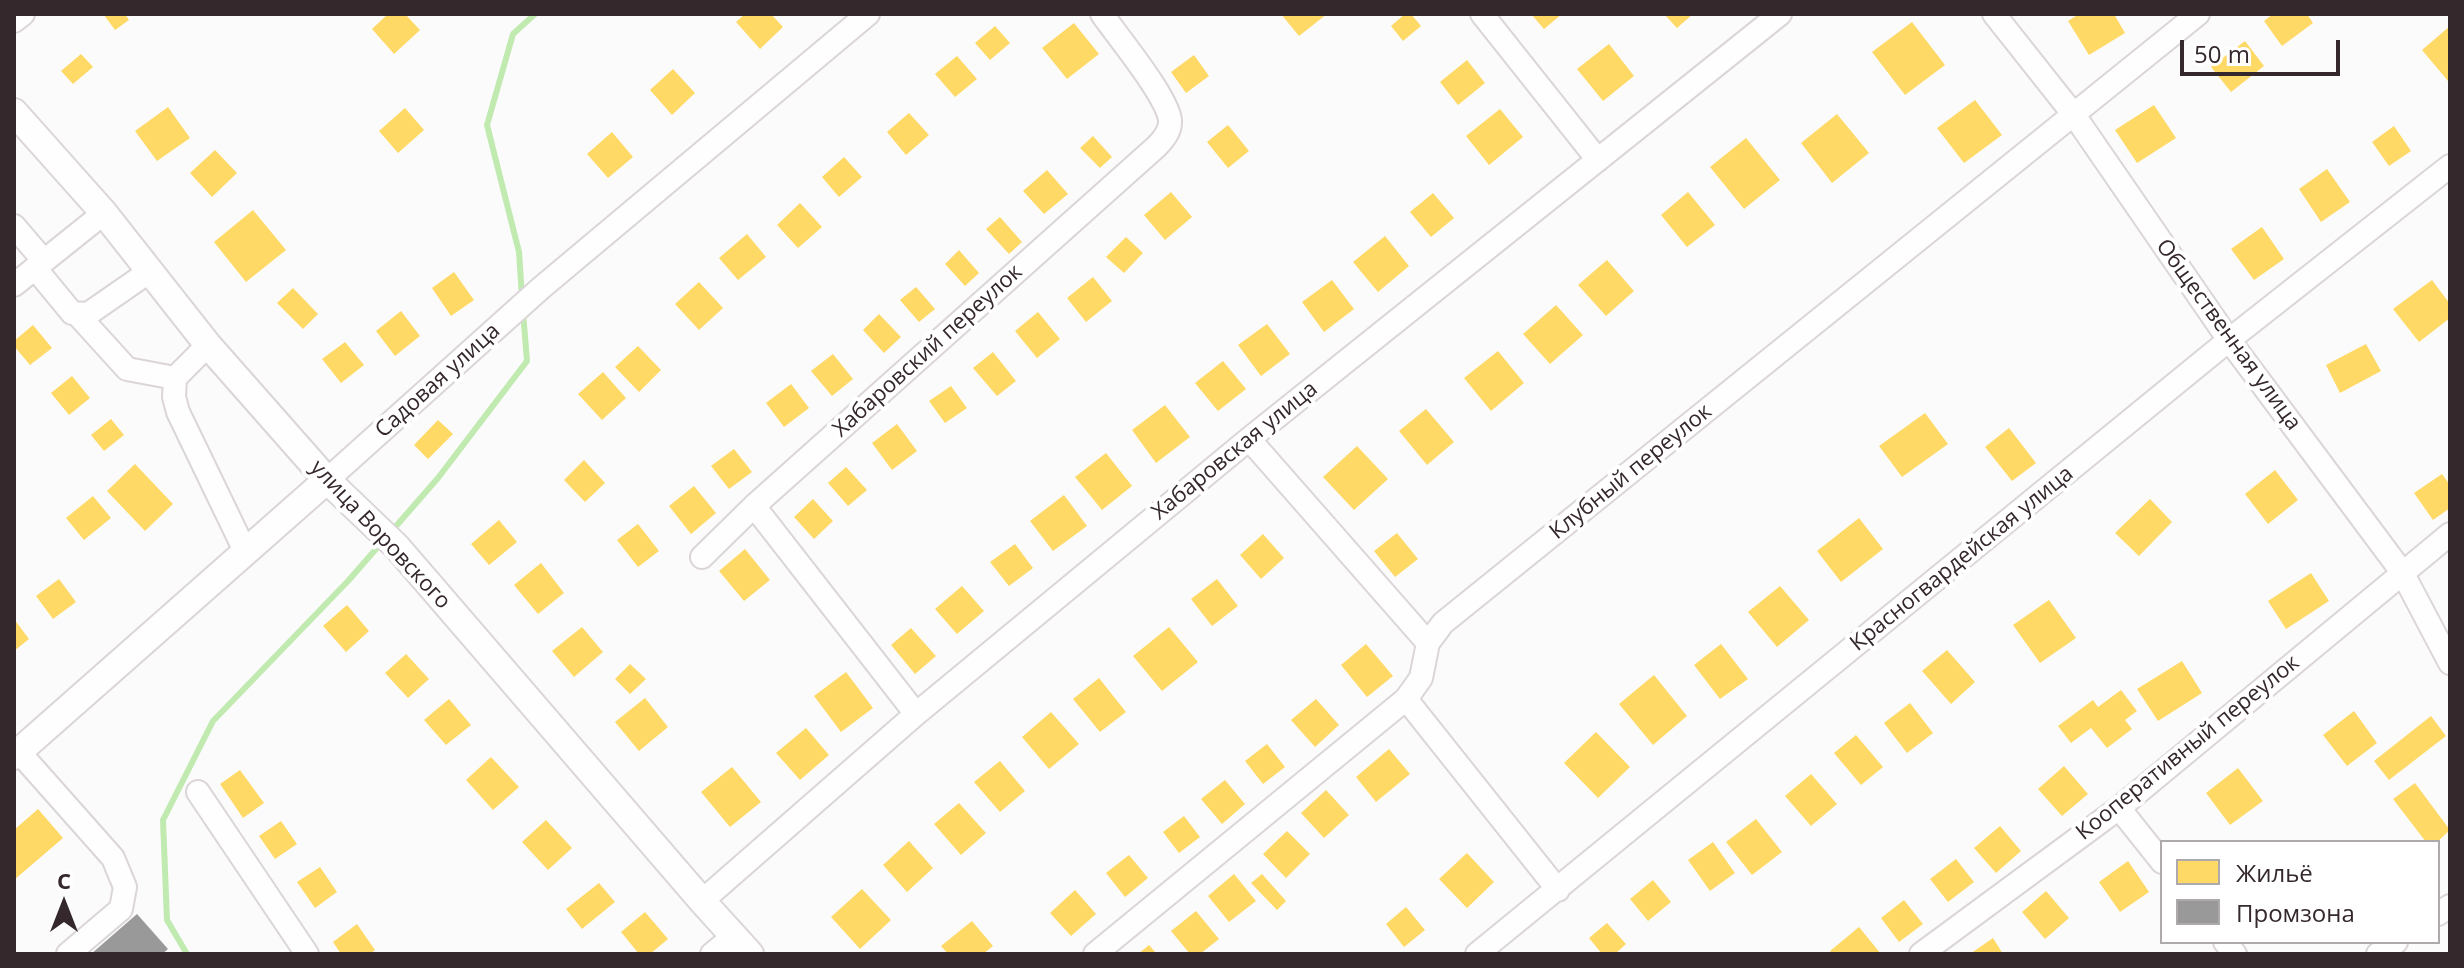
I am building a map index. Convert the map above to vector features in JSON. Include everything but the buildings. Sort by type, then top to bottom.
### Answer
[{"type":"main road","name":"улица Воровского","points":[[14,112],[104,213],[208,345],[327,480],[397,547],[742,945]]},
{"type":"main road","name":"Садовая улица","points":[[16,754],[327,480]]},
{"type":"street","points":[[14,21],[23,14]]},
{"type":"street","name":"Садовая улица","points":[[327,480],[541,288],[868,14]]},
{"type":"street","name":"Хабаровский переулок","points":[[702,557],[754,506],[1166,135],[1171,122],[1163,103],[1102,14]]},
{"type":"street","points":[[1482,14],[1598,160]]},
{"type":"street","name":"Хабаровская улица","points":[[702,901],[916,714],[1249,439],[1780,14]]},
{"type":"street","name":"Общественная улица","points":[[1994,14],[2074,115],[2229,340],[2402,572],[2450,663]]},
{"type":"street","name":"Клубный переулок","points":[[1095,954],[1406,699],[1421,678],[1428,643],[1443,623],[2198,14]]},
{"type":"street","name":"Красногвардейская улица","points":[[1477,954],[2229,340],[2450,166]]},
{"type":"street","points":[[14,285],[104,213]]},
{"type":"street","points":[[14,226],[72,313],[78,315],[88,314],[150,271]]},
{"type":"street","points":[[78,315],[127,369],[175,378]]},
{"type":"street","points":[[208,345],[175,378],[174,397],[178,412],[246,553]]},
{"type":"street","points":[[1249,439],[1428,643]]},
{"type":"street","points":[[754,506],[916,714]]},
{"type":"street","name":"Кооперативный переулок","points":[[1921,954],[2119,808],[2450,534]]},
{"type":"street","points":[[1406,699],[1558,890]]},
{"type":"street","points":[[16,754],[113,858],[125,887],[121,909],[68,954]]},
{"type":"street","points":[[198,792],[307,954]]},
{"type":"street","points":[[2119,808],[2160,859]]},
{"type":"street","points":[[712,954],[742,945]]},
{"type":"waterway","points":[[522,297],[519,252],[487,125],[513,34],[535,14]]},
{"type":"waterway","points":[[390,533],[438,478],[527,361],[523,312]]},
{"type":"waterway","points":[[187,954],[167,920],[163,820],[213,721],[383,541]]}]
